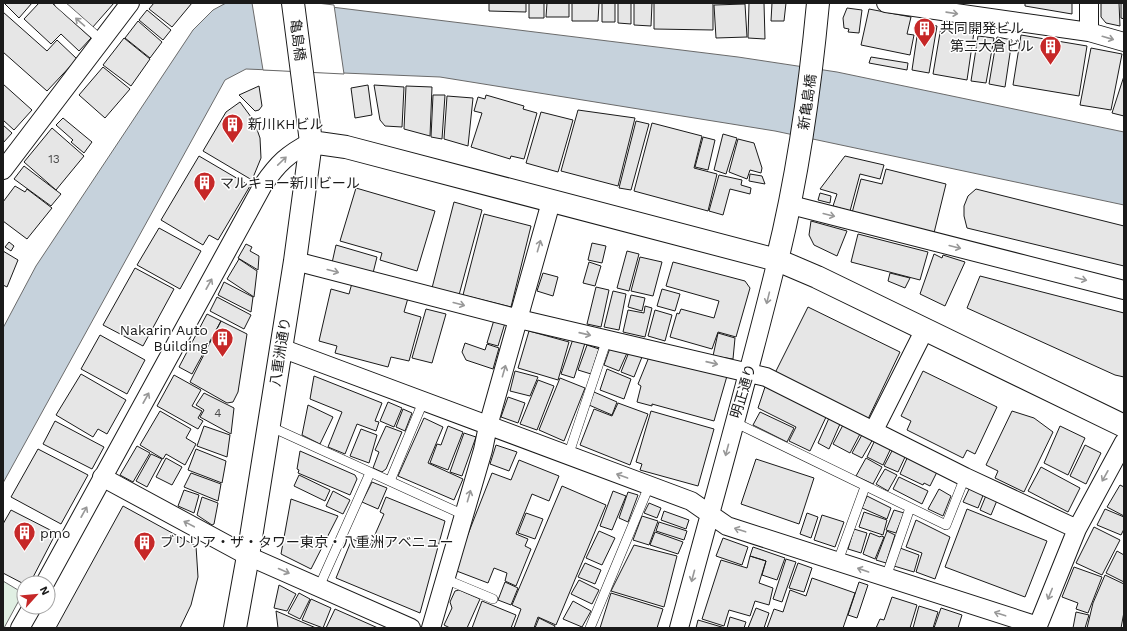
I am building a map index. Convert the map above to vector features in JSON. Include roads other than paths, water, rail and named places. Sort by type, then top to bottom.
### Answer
[{"type":"street","points":[[3,170],[130,3]]},
{"type":"street","name":"亀島橋","points":[[293,3],[302,76]]},
{"type":"street","name":"新亀島橋","points":[[800,151],[814,52],[818,3]]},
{"type":"street","points":[[886,3],[1089,32],[1124,42]]},
{"type":"street","points":[[1089,3],[1089,32]]},
{"type":"street","name":"八重洲通り","points":[[235,628],[248,556],[295,261],[311,142],[302,76]]},
{"type":"street","points":[[49,575],[264,185],[281,161],[294,151],[311,142],[340,146],[551,202],[638,222],[777,260],[817,277],[1124,426]]},
{"type":"street","name":"明正通り","points":[[679,628],[734,422],[750,372],[791,205],[800,151]]},
{"type":"street","points":[[431,628],[483,450],[488,426],[551,202]]},
{"type":"street","points":[[791,205],[1124,290]]},
{"type":"street","points":[[295,261],[519,319],[750,372],[766,377],[965,477],[1076,529]]},
{"type":"street","points":[[874,430],[925,329]]},
{"type":"street","points":[[281,348],[691,501],[727,526],[1037,627],[1076,529],[1124,442]]},
{"type":"street","points":[[102,477],[248,556],[411,628]]},
{"type":"street","points":[[20,628],[27,615]]},
{"type":"lane","points":[[59,3],[101,40]]},
{"type":"lane","points":[[568,456],[607,339]]},
{"type":"lane","points":[[390,482],[424,402]]},
{"type":"lane","points":[[734,422],[865,487],[946,525],[965,477]]},
{"type":"lane","points":[[268,426],[464,515]]},
{"type":"lane","points":[[319,587],[370,473]]},
{"type":"lane","points":[[590,628],[649,486]]},
{"type":"lane","points":[[838,561],[865,487]]},
{"type":"lane","points":[[886,577],[910,508]]},
{"type":"lane","points":[[445,579],[493,599]]},
{"type":"place","name":"共同開発ビル","points":[[924,48]]},
{"type":"place","name":"第三大倉ビル","points":[[1050,66]]},
{"type":"place","name":"新川KHビル","points":[[233,144]]},
{"type":"place","name":"マルキョー新川ビール","points":[[205,202]]},
{"type":"place","name":"Nakarin Auto Building","points":[[223,358]]},
{"type":"place","name":"pmo","points":[[24,552]]},
{"type":"place","name":"ブリリア・ザ・タワー東京・八重洲アベニュー","points":[[145,562]]}]
